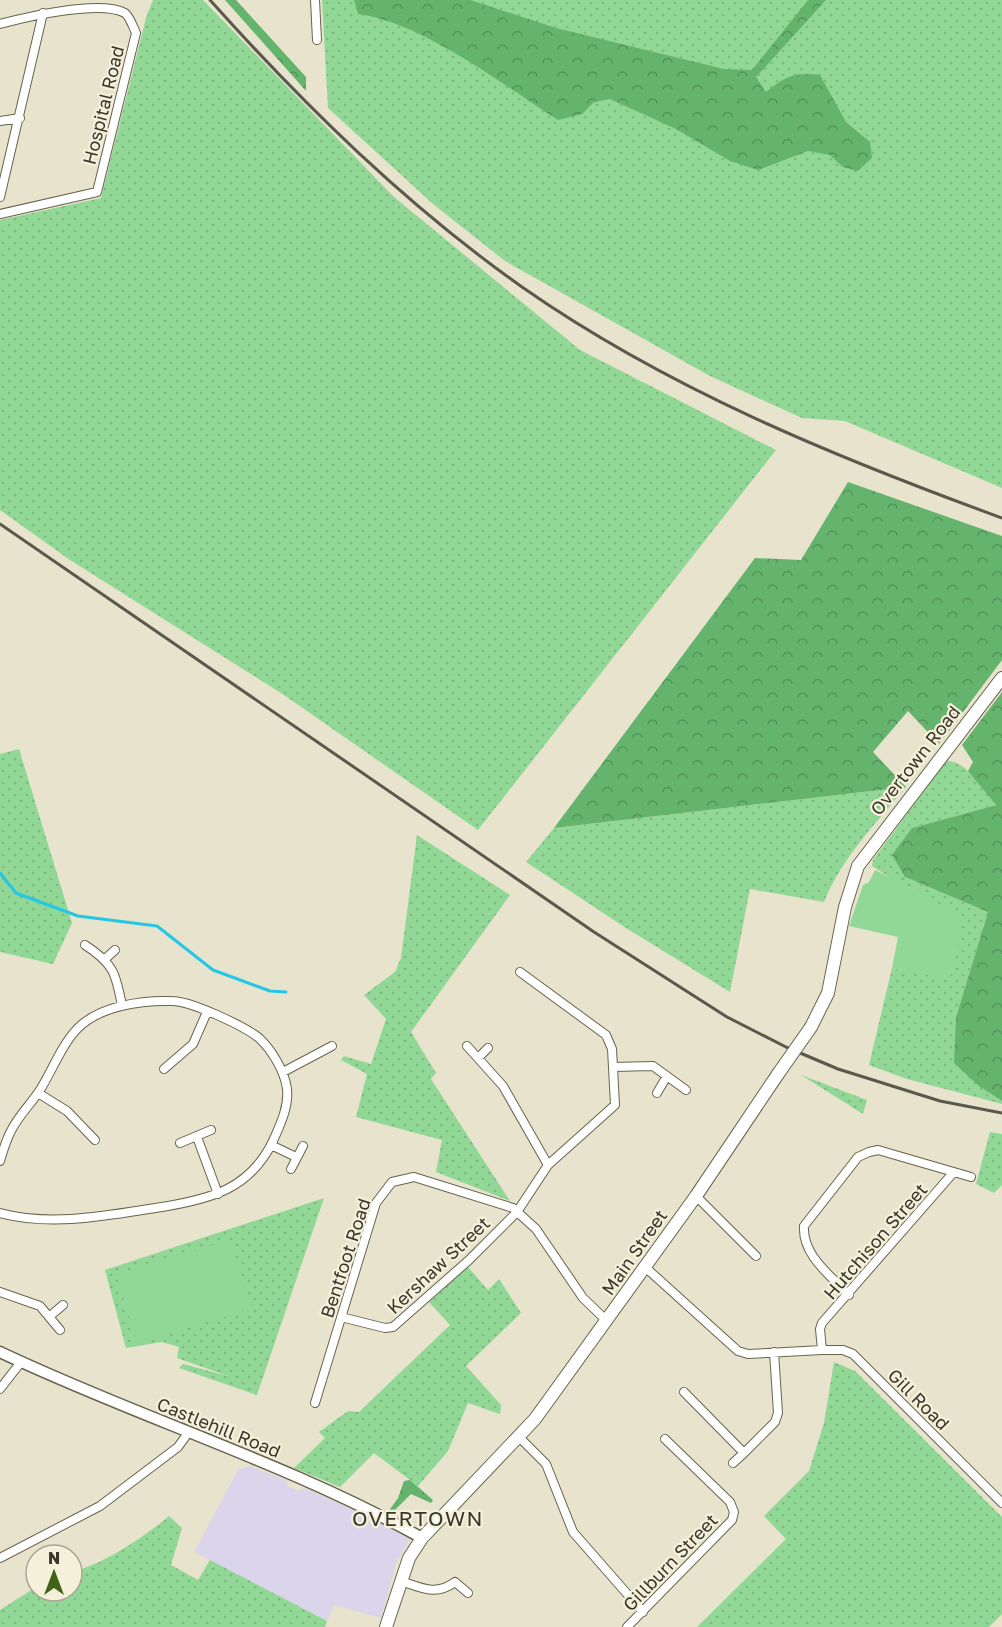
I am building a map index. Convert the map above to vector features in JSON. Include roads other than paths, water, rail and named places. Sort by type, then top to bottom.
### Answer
[{"type":"main road","name":"Overtown Road","points":[[858,866],[1002,678]]},
{"type":"main road","name":"Main Street","points":[[386,1627],[410,1558],[422,1538],[519,1437],[645,1268],[811,1027],[828,993],[845,907],[858,866]]},
{"type":"main road","name":"Castlehill Road","points":[[0,1352],[360,1504],[422,1538]]},
{"type":"street","points":[[315,0],[317,40]]},
{"type":"street","points":[[0,24],[86,3],[106,1]]},
{"type":"street","name":"Hospital Road","points":[[0,214],[97,192],[136,33],[125,13],[106,1]]},
{"type":"street","points":[[0,197],[42,13]]},
{"type":"street","points":[[0,121],[20,117]]},
{"type":"street","points":[[85,945],[105,959],[117,976],[123,1006]]},
{"type":"street","points":[[105,959],[115,950]]},
{"type":"street","points":[[516,1212],[548,1165],[615,1105],[612,1049],[606,1035],[520,972]]},
{"type":"street","points":[[0,1161],[11,1130],[38,1093],[77,1029],[92,1017],[123,1006],[174,1001],[207,1012],[259,1038],[283,1072],[287,1104],[271,1145],[260,1165],[246,1179],[218,1194],[183,1204],[64,1220],[14,1217],[0,1213]]},
{"type":"street","points":[[164,1069],[193,1044],[207,1012]]},
{"type":"street","points":[[283,1072],[332,1046]]},
{"type":"street","points":[[467,1046],[503,1086],[548,1165]]},
{"type":"street","points":[[478,1058],[488,1048]]},
{"type":"street","points":[[613,1067],[653,1066],[686,1090]]},
{"type":"street","points":[[657,1093],[668,1076]]},
{"type":"street","points":[[38,1093],[67,1111],[95,1140]]},
{"type":"street","points":[[180,1143],[211,1130]]},
{"type":"street","points":[[197,1137],[218,1194]]},
{"type":"street","points":[[271,1145],[296,1157]]},
{"type":"street","points":[[291,1169],[303,1146]]},
{"type":"street","points":[[849,1295],[813,1258],[803,1238],[804,1226],[858,1157],[878,1150],[971,1177]]},
{"type":"street","name":"Hutchison Street","points":[[822,1350],[820,1329],[953,1173]]},
{"type":"street","name":"Bentfoot Road","points":[[315,1402],[376,1203],[392,1182],[414,1176],[516,1212],[536,1229],[583,1298],[607,1321]]},
{"type":"street","points":[[696,1196],[756,1256]]},
{"type":"street","name":"Kershaw Street","points":[[341,1317],[385,1328],[393,1327],[440,1288],[516,1212]]},
{"type":"street","name":"Gill Road","points":[[645,1268],[738,1351],[748,1354],[843,1350],[853,1354],[1002,1503]]},
{"type":"street","points":[[0,1292],[30,1301],[50,1316],[60,1330]]},
{"type":"street","points":[[50,1316],[63,1305]]},
{"type":"street","points":[[733,1463],[775,1422],[778,1413],[774,1352]]},
{"type":"street","points":[[0,1389],[21,1362]]},
{"type":"street","points":[[684,1392],[744,1453]]},
{"type":"street","points":[[0,1558],[100,1506],[178,1447],[188,1433]]},
{"type":"street","points":[[519,1437],[546,1464],[573,1532],[643,1612]]},
{"type":"street","name":"Gillburn Street","points":[[627,1627],[732,1520],[734,1512],[730,1502],[664,1439]]},
{"type":"street","points":[[401,1581],[435,1592],[444,1590],[455,1582],[468,1593]]},
{"type":"waterway","points":[[0,873],[16,893],[78,916],[157,926],[213,970],[270,991],[286,992]]},
{"type":"railway","points":[[210,0],[282,78],[397,188],[479,255],[578,324],[635,358],[754,418],[877,471],[1002,518]]},
{"type":"railway","points":[[0,524],[594,932],[727,1017],[786,1047],[838,1069],[940,1101],[1002,1113]]},
{"type":"district","name":"OVERTOWN","points":[[418,1518]]}]
